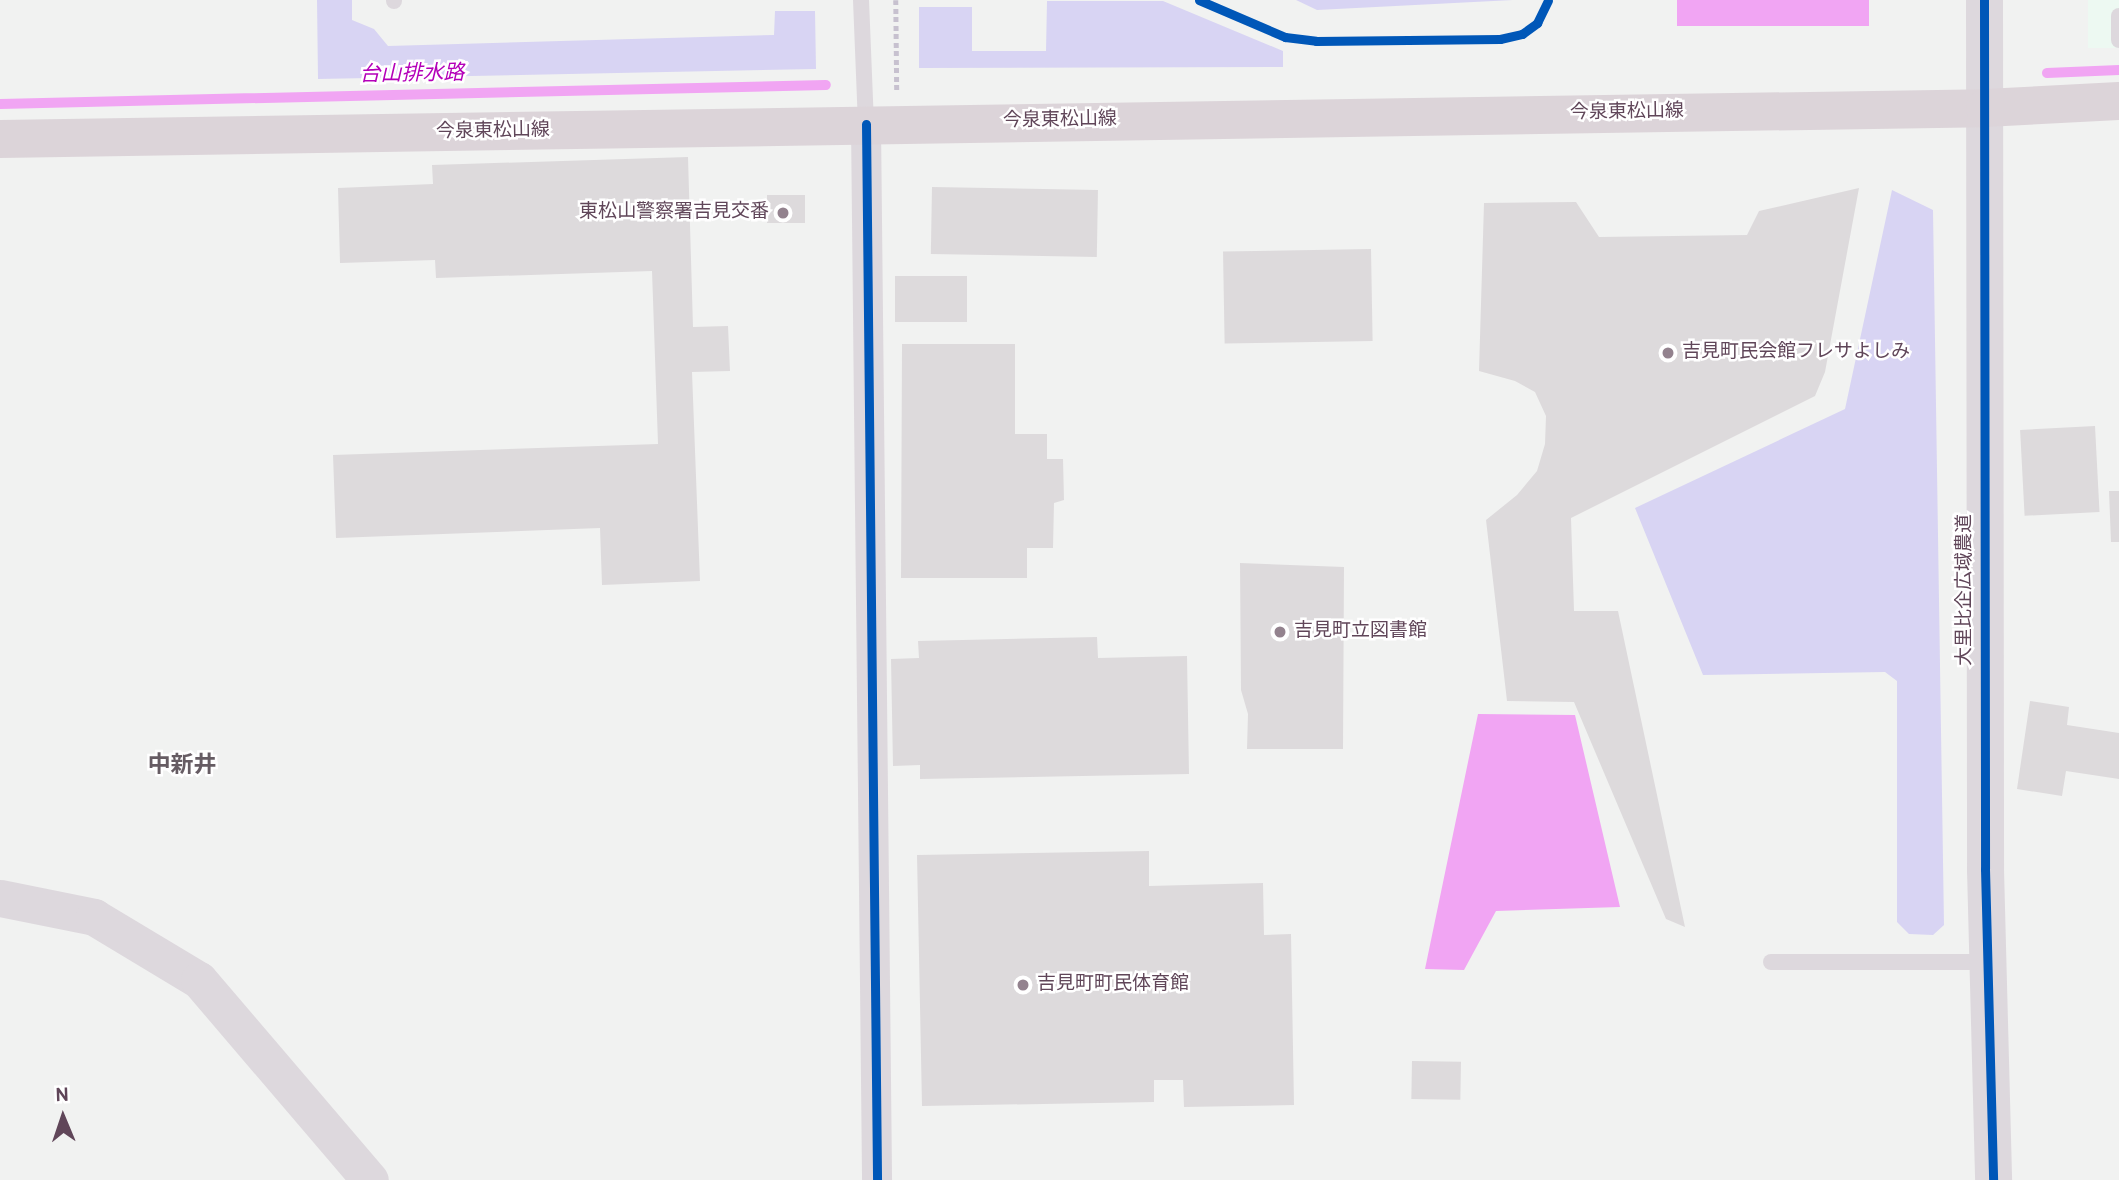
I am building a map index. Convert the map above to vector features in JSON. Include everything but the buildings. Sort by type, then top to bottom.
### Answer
[{"type":"main road","name":"今泉東松山線","points":[[0,139],[1985,108],[2119,101]]},
{"type":"street","name":"大里比企広域農道","points":[[1984,0],[1988,962],[1993,1180]]},
{"type":"street","points":[[866,124],[877,1180]]},
{"type":"street","points":[[0,898],[93,917],[198,980],[370,1180]]},
{"type":"lane","points":[[861,0],[866,124]]},
{"type":"lane","points":[[2115,0],[2119,16],[2119,40]]},
{"type":"lane","points":[[1771,962],[1988,962]]},
{"type":"path","points":[[896,0],[897,92],[902,105]]},
{"type":"shaded area","points":[[317,0],[352,0],[352,20],[374,29],[388,46],[774,35],[775,11],[815,11],[816,69],[318,79]]},
{"type":"shaded area","points":[[1296,0],[1513,0],[1317,10]]},
{"type":"shaded area","points":[[1677,0],[1869,0],[1869,26],[1677,26]]},
{"type":"shaded area","points":[[2088,0],[2119,0],[2119,48],[2088,48]]},
{"type":"shaded area","points":[[1047,1],[1163,1],[1283,51],[1283,67],[919,68],[919,7],[972,7],[972,51],[1046,51]]},
{"type":"shaded area","points":[[1892,190],[1933,210],[1944,925],[1933,935],[1909,934],[1897,922],[1897,681],[1885,672],[1703,675],[1635,508],[1845,409]]},
{"type":"shaded area","points":[[1478,714],[1575,715],[1620,907],[1496,911],[1464,970],[1425,969]]},
{"type":"waterway","name":"台山排水路","points":[[2047,73],[2119,70]]},
{"type":"waterway","name":"台山排水路","points":[[0,104],[826,85]]},
{"type":"cycle path","points":[[1199,0],[1285,37],[1316,41],[1500,39],[1522,34],[1537,23],[1548,0]]},
{"type":"cycle path","points":[[1984,0],[1985,869],[1993,1180]]},
{"type":"cycle path","points":[[866,124],[877,1180]]},
{"type":"place","name":"東松山警察署吉見交番","points":[[783,213]]},
{"type":"place","name":"吉見町民会館フレサよしみ","points":[[1668,353]]},
{"type":"place","name":"吉見町立図書館","points":[[1280,632]]},
{"type":"place","name":"吉見町町民体育館","points":[[1023,985]]},
{"type":"district","name":"中新井","points":[[182,767]]}]
